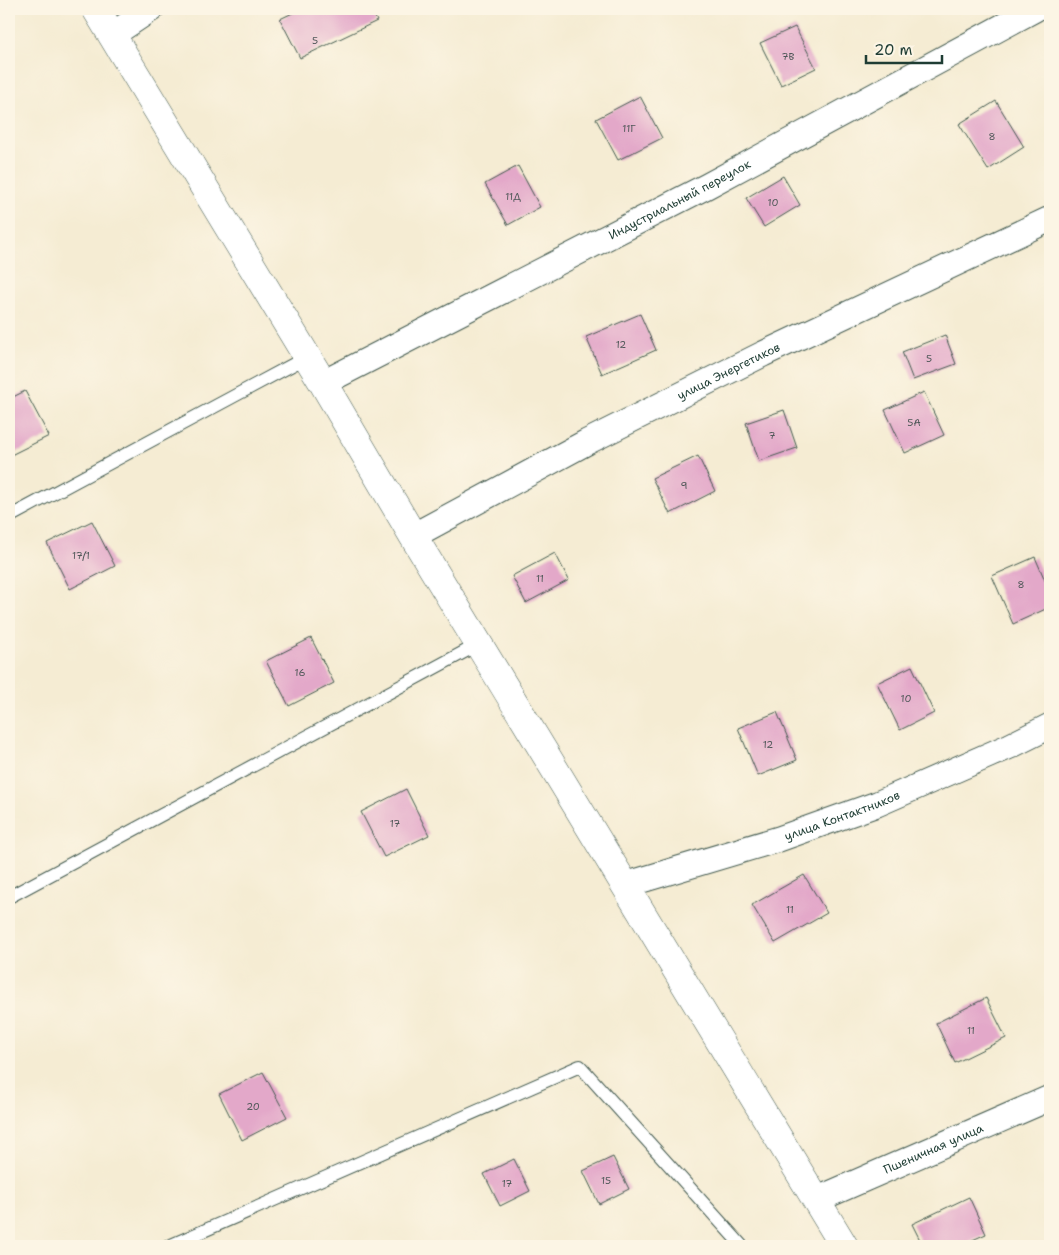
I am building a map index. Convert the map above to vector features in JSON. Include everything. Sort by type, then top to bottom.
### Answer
[{"type":"street","points":[[96,9],[844,1246]]},
{"type":"street","points":[[112,35],[151,9]]},
{"type":"street","name":"Индустриальный переулок","points":[[323,383],[707,186],[1034,9]]},
{"type":"street","name":"улица Энергетиков","points":[[413,536],[586,442],[746,362],[1050,219]]},
{"type":"street","name":"улица Контактников","points":[[625,885],[779,839],[877,804],[1010,746],[1050,726]]},
{"type":"street","name":"Пшеничная улица","points":[[816,1200],[1050,1098]]},
{"type":"lane","points":[[9,517],[306,357]]},
{"type":"lane","points":[[9,897],[479,644]]},
{"type":"lane","points":[[169,1246],[580,1066],[742,1246]]},
{"type":"building","points":[[301,9],[371,9],[377,21],[300,58],[280,19]]},
{"type":"building","points":[[795,27],[816,68],[781,85],[760,43]]},
{"type":"building","points":[[640,96],[662,138],[618,160],[596,119]]},
{"type":"building","points":[[996,101],[1024,147],[988,170],[959,124]]},
{"type":"building","points":[[518,166],[540,207],[508,225],[485,184]]},
{"type":"building","points":[[783,176],[800,205],[764,227],[746,198]]},
{"type":"building","points":[[640,314],[656,350],[602,374],[586,337]]},
{"type":"building","points":[[945,335],[956,364],[913,380],[902,352]]},
{"type":"building","points":[[25,391],[49,436],[9,456],[9,399]]},
{"type":"building","points":[[924,392],[944,435],[905,453],[885,410]]},
{"type":"building","points":[[784,410],[797,448],[759,461],[746,423]]},
{"type":"building","points":[[698,456],[715,491],[670,514],[652,478]]},
{"type":"building","points":[[92,521],[115,566],[70,589],[47,543]]},
{"type":"building","points":[[555,553],[569,580],[526,603],[512,576]]},
{"type":"building","points":[[1035,557],[1050,592],[1050,607],[1013,624],[992,576]]},
{"type":"building","points":[[311,638],[334,683],[289,706],[266,661]]},
{"type":"building","points":[[912,666],[934,713],[900,730],[877,683]]},
{"type":"building","points":[[777,712],[797,760],[758,776],[738,728]]},
{"type":"building","points":[[406,789],[429,835],[384,857],[361,812]]},
{"type":"building","points":[[804,875],[827,913],[775,943],[752,905]]},
{"type":"building","points":[[986,998],[1006,1038],[955,1063],[936,1023]]},
{"type":"building","points":[[263,1072],[287,1117],[242,1140],[219,1094]]},
{"type":"building","points":[[613,1157],[629,1189],[599,1204],[583,1171]]},
{"type":"building","points":[[514,1159],[530,1191],[500,1206],[484,1174]]},
{"type":"building","points":[[969,1197],[986,1234],[959,1246],[923,1246],[912,1224]]}]
